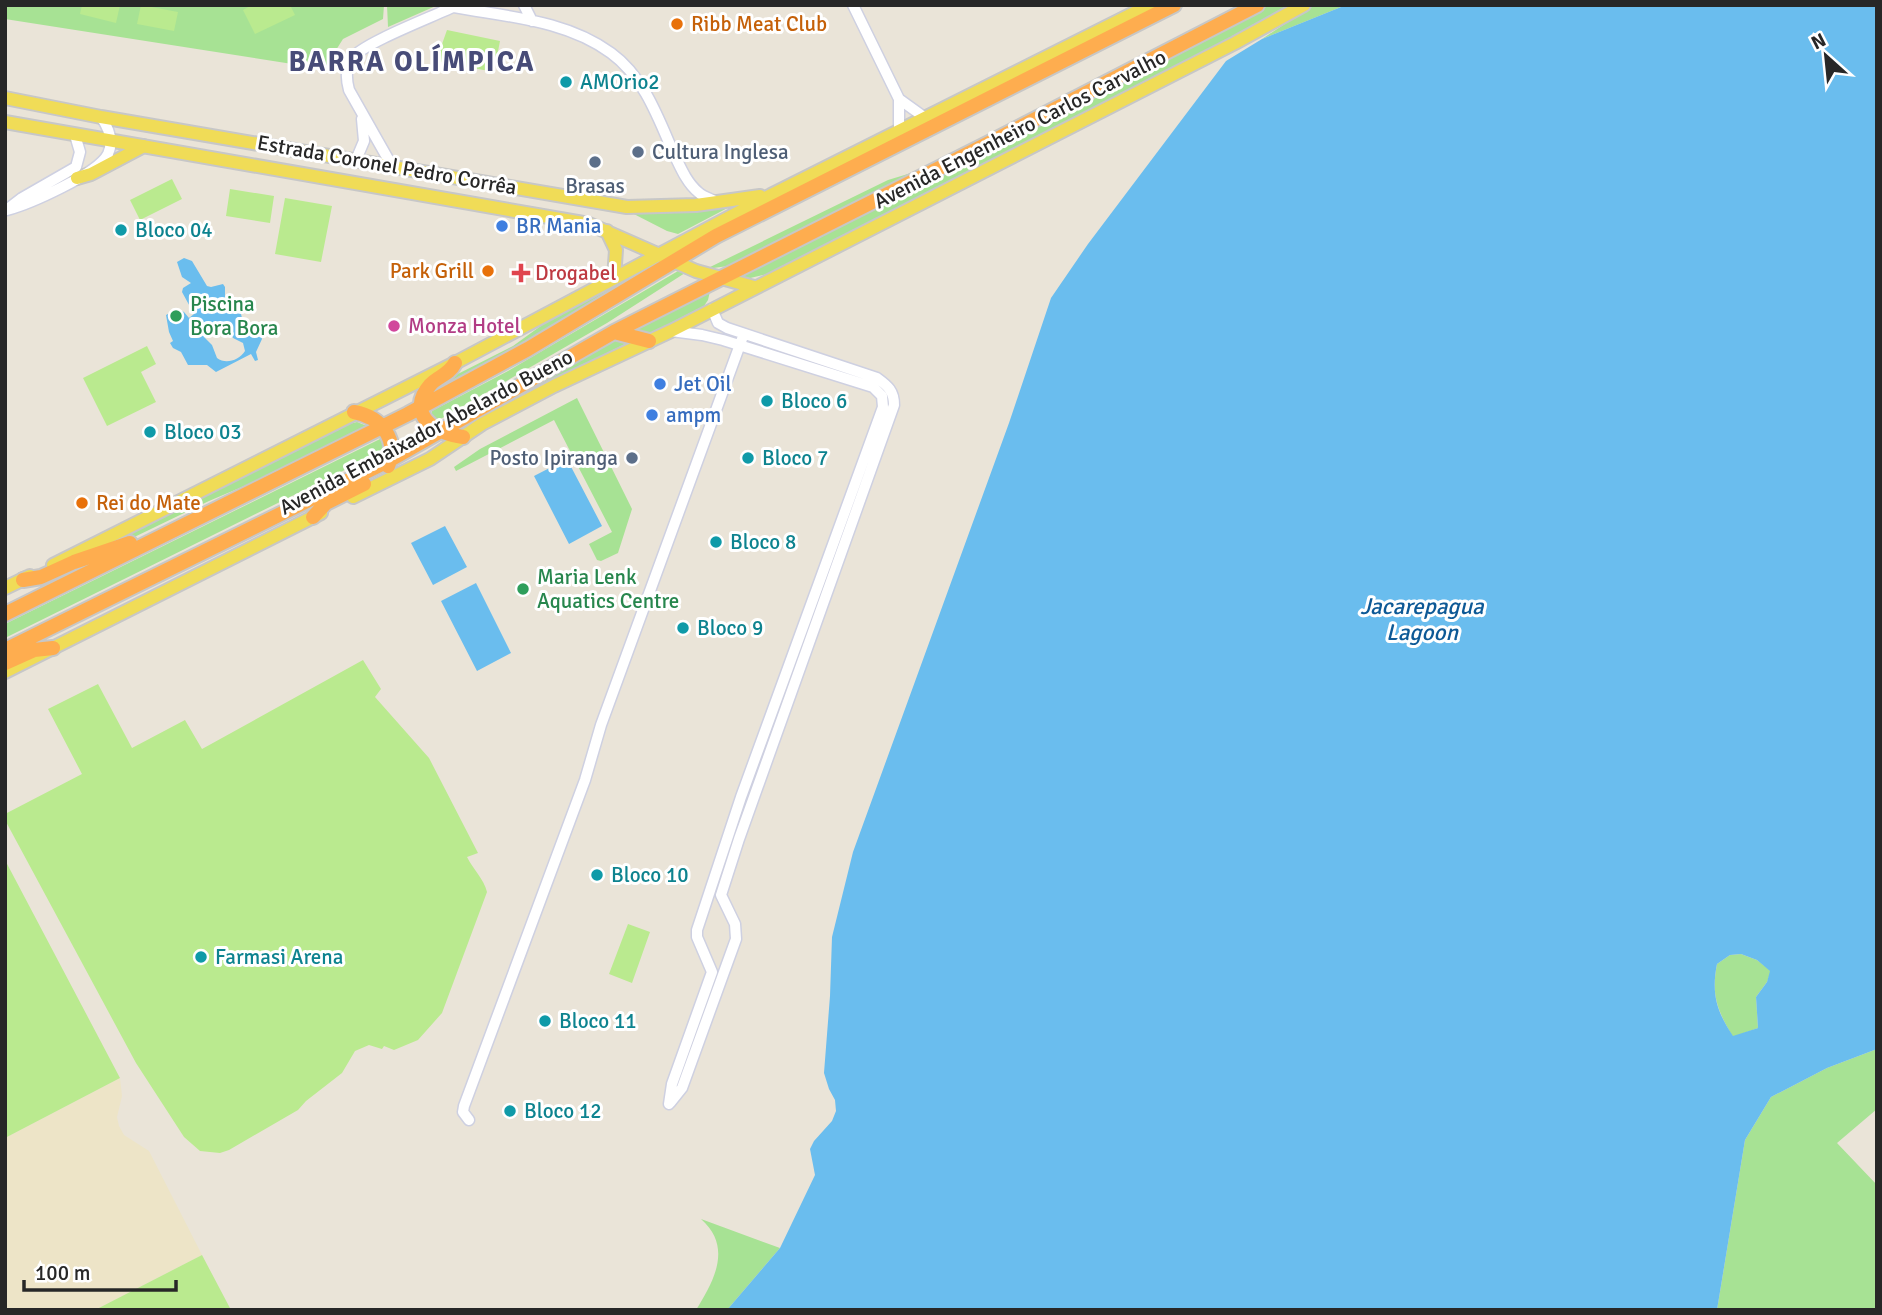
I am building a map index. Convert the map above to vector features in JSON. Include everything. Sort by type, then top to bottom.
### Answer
[{"type":"highway","name":"Avenida Engenheiro Carlos Carvalho","points":[[673,261],[741,223],[1174,5]]},
{"type":"highway","name":"Avenida Engenheiro Carlos Carvalho","points":[[719,278],[1257,5]]},
{"type":"highway","name":"Avenida Embaixador Abelardo Bueno","points":[[5,614],[383,427],[528,349],[673,261]]},
{"type":"highway","name":"Avenida Embaixador Abelardo Bueno","points":[[5,650],[390,460],[614,332],[719,278]]},
{"type":"highway","points":[[614,332],[649,341]]},
{"type":"highway","points":[[454,363],[447,374],[428,388],[422,406],[428,423],[439,432],[463,437]]},
{"type":"highway","points":[[313,517],[326,503],[376,478],[386,469],[390,460],[391,442],[383,427],[365,414],[354,412]]},
{"type":"highway","points":[[23,580],[41,578],[74,562],[126,545],[197,511],[238,498]]},
{"type":"highway","points":[[5,663],[34,649],[53,648]]},
{"type":"main road","points":[[5,588],[454,363],[771,195],[1150,5]]},
{"type":"main road","name":"Avenida Engenheiro Carlos Carvalho","points":[[754,287],[1223,50],[1304,5]]},
{"type":"main road","name":"Estrada Coronel Pedro Corrêa","points":[[5,98],[627,207],[717,202],[771,195]]},
{"type":"main road","name":"Estrada Coronel Pedro Corrêa","points":[[5,122],[568,219],[607,230],[673,261],[719,278],[754,287]]},
{"type":"main road","points":[[77,178],[91,174],[144,146]]},
{"type":"main road","points":[[392,166],[416,193]]},
{"type":"main road","points":[[607,230],[616,250],[614,278]]},
{"type":"main road","name":"Avenida Embaixador Abelardo Bueno","points":[[5,672],[430,459],[482,424],[754,287]]},
{"type":"street","points":[[524,5],[532,21]]},
{"type":"street","points":[[852,5],[898,99],[899,130]]},
{"type":"street","points":[[392,166],[349,90],[347,70],[352,57],[360,50],[456,6],[575,32],[614,55],[643,89],[687,180],[700,194],[717,202]]},
{"type":"street","points":[[898,99],[924,117]]},
{"type":"street","points":[[356,160],[364,141],[361,115]]},
{"type":"street","points":[[6,210],[26,205],[77,178],[106,157],[111,141],[102,117]]},
{"type":"street","points":[[6,210],[76,167],[80,152],[75,135]]},
{"type":"street","points":[[712,309],[720,325],[877,378],[888,385],[894,396],[894,405],[881,430],[759,748],[696,930],[697,937],[718,974],[682,1088],[670,1104],[672,1084],[718,974],[737,931],[721,895]]},
{"type":"street","points":[[670,331],[702,335],[740,345],[873,387],[882,396],[881,430]]},
{"type":"street","points":[[469,1120],[463,1112],[464,1106],[744,333]]},
{"type":"street","points":[[709,894],[713,900],[721,895],[825,581]]},
{"type":"street","points":[[759,748],[770,752]]},
{"type":"shaded area","points":[[120,1078],[122,1096],[117,1117],[119,1126],[124,1135],[149,1151],[202,1255],[95,1310],[5,1310],[5,1138]]},
{"type":"green space","points":[[5,5],[384,5],[383,19],[343,39],[324,69],[5,19]]},
{"type":"green space","points":[[82,5],[120,5],[116,23],[80,14]]},
{"type":"green space","points":[[141,5],[178,12],[174,31],[137,24]]},
{"type":"green space","points":[[252,5],[290,5],[295,15],[255,34],[243,10]]},
{"type":"green space","points":[[387,5],[438,5],[388,27]]},
{"type":"green space","points":[[1268,5],[1291,5],[1233,40],[772,273],[746,279],[739,276],[995,143],[1227,28]]},
{"type":"green space","points":[[1313,5],[1346,5],[1262,39]]},
{"type":"green space","points":[[447,30],[500,41],[494,72],[436,61]]},
{"type":"green space","points":[[921,170],[728,266],[706,269],[888,180]]},
{"type":"green space","points":[[172,179],[182,199],[140,220],[130,200]]},
{"type":"green space","points":[[230,189],[274,196],[270,223],[226,216]]},
{"type":"green space","points":[[285,198],[332,206],[321,262],[275,254]]},
{"type":"green space","points":[[739,202],[678,234],[626,210]]},
{"type":"green space","points":[[652,265],[519,346],[435,389],[442,382],[513,346],[549,320],[617,279]]},
{"type":"green space","points":[[678,271],[685,273],[607,323],[437,421],[431,418],[432,411],[508,371]]},
{"type":"green space","points":[[711,287],[704,306],[649,334],[632,329]]},
{"type":"green space","points":[[612,341],[629,342],[460,428]]},
{"type":"green space","points":[[147,346],[156,364],[141,372],[156,402],[107,426],[83,378]]},
{"type":"green space","points":[[577,398],[632,509],[618,553],[601,561],[597,560],[589,544],[612,532],[554,420],[456,471],[454,467],[480,449]]},
{"type":"green space","points":[[357,422],[367,426],[298,463],[209,501],[124,542],[88,552],[345,425]]},
{"type":"green space","points":[[380,439],[385,448],[383,451],[5,638],[5,624]]},
{"type":"green space","points":[[363,660],[381,689],[375,697],[429,758],[478,853],[467,857],[487,892],[442,1013],[418,1040],[394,1050],[369,1045],[355,1051],[342,1073],[298,1110],[229,1150],[220,1153],[200,1151],[184,1137],[136,1063],[5,820],[5,814],[82,774],[48,709],[98,684],[132,748],[185,720],[202,749]]},
{"type":"green space","points":[[5,860],[120,1078],[5,1138]]},
{"type":"green space","points":[[628,924],[650,932],[632,983],[609,974]]},
{"type":"green space","points":[[1741,954],[1757,960],[1771,971],[1756,997],[1758,1028],[1733,1037],[1717,1002],[1715,975],[1717,964],[1730,955]]},
{"type":"green space","points":[[1877,1049],[1877,1109],[1837,1143],[1877,1185],[1877,1310],[1717,1310],[1745,1140],[1771,1097],[1827,1068]]},
{"type":"green space","points":[[701,1219],[780,1248],[727,1310],[696,1310],[714,1276],[718,1252],[711,1230]]},
{"type":"green space","points":[[202,1255],[231,1310],[95,1310]]},
{"type":"water","name":"Jacarepagua Lagoon","points":[[1346,5],[1877,5],[1877,1049],[1827,1068],[1771,1097],[1745,1140],[1717,1310],[727,1310],[780,1248],[815,1175],[810,1149],[832,1121],[836,1111],[835,1100],[824,1073],[832,937],[853,852],[1009,423],[1051,298],[1088,244],[1226,61],[1262,39]],"holes":[[[1741,954],[1757,960],[1770,971],[1767,982],[1756,997],[1758,1028],[1733,1036],[1723,1019],[1715,994],[1717,964],[1730,955]]]},
{"type":"water","name":"Piscina Bora Bora","points":[[184,258],[192,261],[207,286],[223,284],[225,298],[239,306],[243,322],[259,329],[262,339],[256,352],[258,360],[255,361],[251,354],[216,372],[207,365],[188,365],[181,352],[173,348],[166,315],[178,309],[189,318],[194,314],[182,292],[183,288],[191,283],[182,277],[177,262]],"holes":[[[220,326],[227,326],[233,338],[243,343],[245,351],[236,359],[228,361],[217,358],[212,345],[204,337]]]},
{"type":"water","points":[[567,459],[602,526],[569,544],[534,476]]},
{"type":"water","points":[[445,526],[467,567],[433,585],[411,543]]},
{"type":"water","points":[[476,583],[511,653],[477,671],[441,601]]},
{"type":"place","name":"Ribb Meat Club","points":[[677,24]]},
{"type":"place","name":"AMOrio2","points":[[566,82]]},
{"type":"place","name":"Cultura Inglesa","points":[[638,152]]},
{"type":"place","name":"Brasas","points":[[595,162]]},
{"type":"place","name":"BR Mania","points":[[502,226]]},
{"type":"place","name":"Bloco 04","points":[[121,230]]},
{"type":"place","name":"Park Grill","points":[[488,271]]},
{"type":"place","name":"Drogabel","points":[[521,273]]},
{"type":"place","name":"Piscina Bora Bora","points":[[176,316]]},
{"type":"place","name":"Monza Hotel","points":[[394,326]]},
{"type":"place","name":"Jet Oil","points":[[660,384]]},
{"type":"place","name":"Bloco 6","points":[[767,401]]},
{"type":"place","name":"ampm","points":[[652,415]]},
{"type":"place","name":"Bloco 03","points":[[150,432]]},
{"type":"place","name":"Posto Ipiranga","points":[[632,458]]},
{"type":"place","name":"Bloco 7","points":[[748,458]]},
{"type":"place","name":"Rei do Mate","points":[[82,503]]},
{"type":"place","name":"Bloco 8","points":[[716,542]]},
{"type":"place","name":"Maria Lenk Aquatics Centre","points":[[523,589]]},
{"type":"place","name":"Bloco 9","points":[[683,628]]},
{"type":"place","name":"Bloco 10","points":[[597,875]]},
{"type":"place","name":"Farmasi Arena","points":[[201,957]]},
{"type":"place","name":"Bloco 11","points":[[545,1021]]},
{"type":"place","name":"Bloco 12","points":[[510,1111]]},
{"type":"district","name":"BARRA OLÍMPICA","points":[[412,61]]}]
